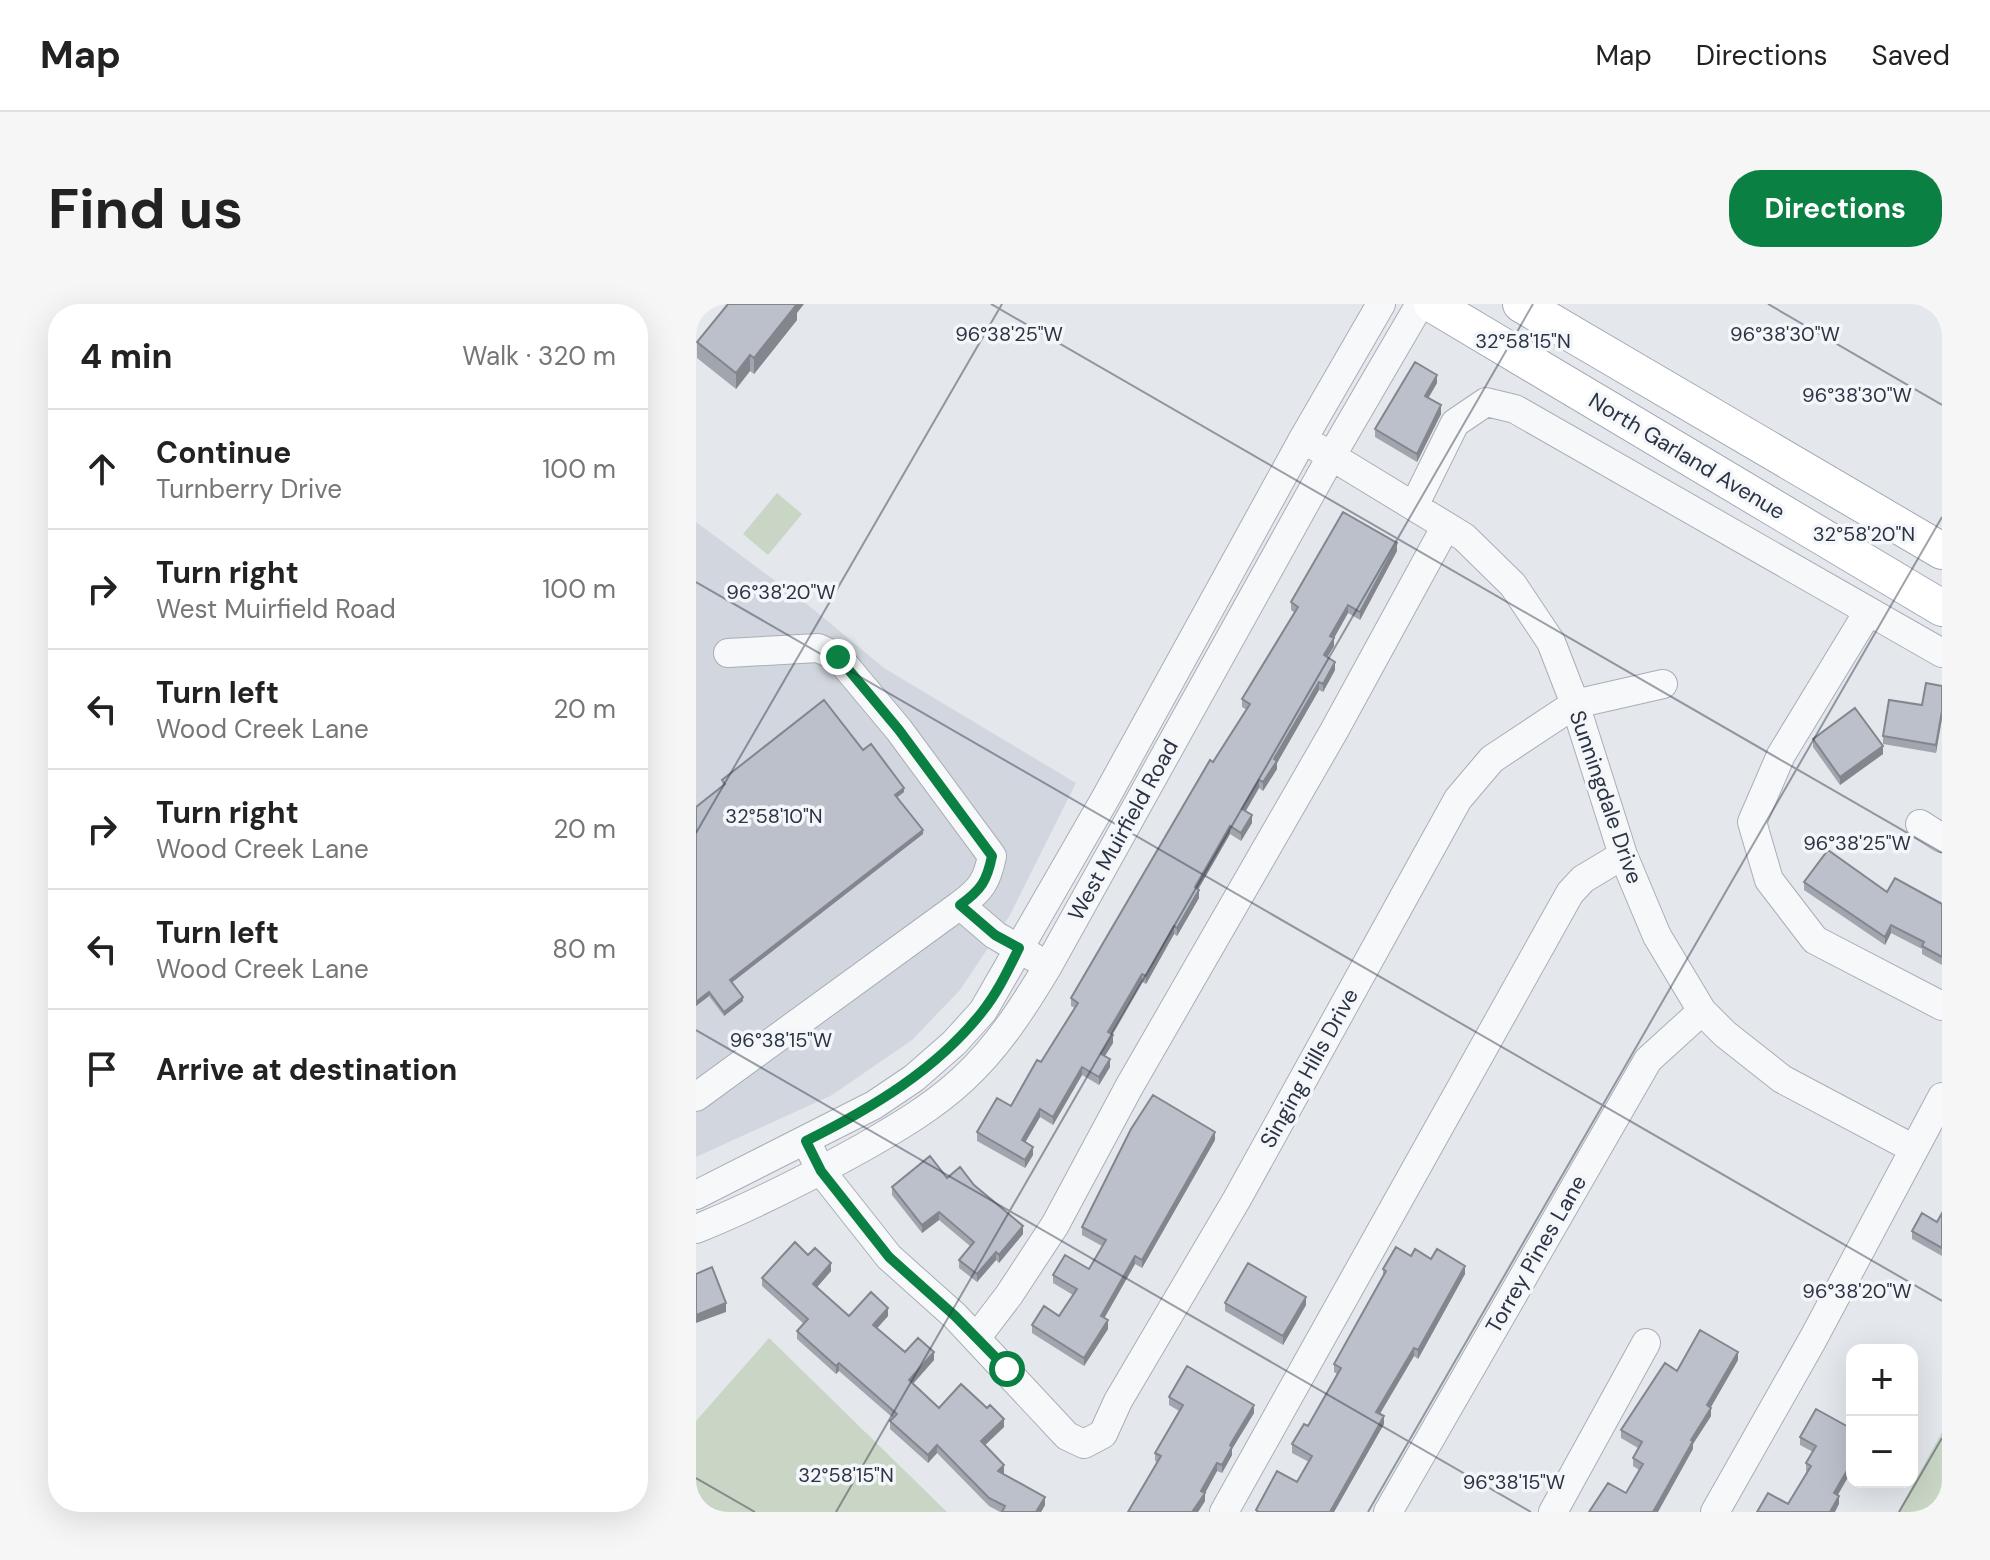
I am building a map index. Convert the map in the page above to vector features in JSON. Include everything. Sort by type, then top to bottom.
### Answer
[{"type":"main road","name":"North Garland Avenue","points":[[1432,304],[1942,608]]},
{"type":"main road","name":"North Garland Avenue","points":[[1521,304],[1942,551]]},
{"type":"street","name":"West Muirfield Road","points":[[696,1195],[806,1141],[884,1098],[914,1078],[954,1043],[983,1011],[1381,304]]},
{"type":"street","name":"West Muirfield Road","points":[[696,1229],[821,1171],[930,1106],[964,1079],[998,1041],[1048,966],[1332,455],[1420,304]]},
{"type":"street","points":[[1414,506],[1455,423],[1486,402],[1515,409],[1942,653]]},
{"type":"street","name":"Sunningdale Drive","points":[[1303,439],[1464,537],[1513,585],[1551,642],[1575,704],[1623,855],[1657,936],[1702,1011],[1725,1034],[1782,1079],[1914,1149]]},
{"type":"street","points":[[806,1141],[821,1171],[889,1257],[977,1337],[1055,1225],[1129,1087],[1334,731],[1446,526]]},
{"type":"street","points":[[1868,612],[1781,755],[1752,822],[1769,880],[1815,940],[1942,1006]]},
{"type":"street","points":[[696,1097],[976,894],[988,876],[992,856],[899,730],[838,657],[818,648],[728,653]]},
{"type":"street","points":[[1575,704],[1663,684]]},
{"type":"street","name":"Singing Hills Drive","points":[[977,1337],[1067,1436],[1084,1444],[1103,1434],[1118,1401],[1237,1199],[1458,799],[1492,759],[1575,704]]},
{"type":"street","points":[[1224,1512],[1570,893],[1583,879],[1623,855]]},
{"type":"street","points":[[960,905],[995,935],[1048,966]]},
{"type":"street","name":"Torrey Pines Lane","points":[[1388,1512],[1648,1060],[1702,1011]]},
{"type":"street","points":[[1715,1512],[1813,1339],[1942,1097]]},
{"type":"street","points":[[1553,1512],[1646,1343]]},
{"type":"shaded area","points":[[696,522],[813,609],[884,668],[1076,783],[1010,915],[960,990],[912,1040],[832,1095],[696,1157]]},
{"type":"green space","points":[[777,493],[802,514],[768,555],[743,534]]},
{"type":"green space","points":[[769,1338],[947,1512],[696,1512],[696,1421]]},
{"type":"green space","points":[[1942,1432],[1942,1512],[1898,1512],[1911,1488],[1918,1488],[1918,1476]]},
{"type":"building","points":[[728,304],[797,304],[754,358],[750,355],[736,373],[697,342]]},
{"type":"building","points":[[1415,362],[1437,375],[1425,396],[1441,405],[1417,454],[1375,429]]},
{"type":"building","points":[[1343,512],[1397,543],[1360,612],[1348,605],[1330,636],[1334,638],[1324,655],[1335,662],[1323,684],[1319,682],[1274,759],[1277,761],[1263,782],[1259,780],[1242,809],[1252,815],[1241,833],[1230,826],[1195,887],[1199,890],[1177,928],[1174,926],[1146,976],[1142,974],[1108,1032],[1113,1035],[1101,1054],[1110,1059],[1099,1077],[1082,1067],[1053,1117],[1040,1109],[1022,1140],[1033,1147],[1025,1160],[977,1132],[997,1098],[1011,1106],[1037,1060],[1041,1062],[1078,1003],[1071,998],[1210,760],[1213,762],[1250,704],[1242,699],[1298,607],[1291,602]]},
{"type":"building","points":[[1926,683],[1942,686],[1942,711],[1936,745],[1883,736],[1889,700],[1922,705]]},
{"type":"building","points":[[824,700],[863,750],[871,744],[904,788],[895,795],[923,830],[730,980],[743,997],[724,1012],[709,992],[696,1002],[696,807],[725,784],[722,780]]},
{"type":"building","points":[[1855,708],[1883,746],[1840,777],[1813,739]]},
{"type":"building","points":[[1828,850],[1887,892],[1895,878],[1942,904],[1942,957],[1922,946],[1924,942],[1891,925],[1885,937],[1804,882]]},
{"type":"building","points":[[1153,1095],[1215,1132],[1142,1260],[1135,1256],[1101,1316],[1108,1320],[1084,1358],[1032,1325],[1044,1306],[1059,1316],[1077,1289],[1053,1275],[1065,1255],[1089,1269],[1106,1240],[1082,1227],[1131,1129]]},
{"type":"building","points":[[930,1156],[947,1178],[960,1167],[974,1185],[1023,1226],[999,1255],[996,1252],[977,1274],[959,1260],[974,1242],[939,1212],[922,1225],[892,1187]]},
{"type":"building","points":[[1922,1213],[1937,1222],[1942,1213],[1942,1248],[1912,1231]]},
{"type":"building","points":[[795,1242],[808,1255],[815,1248],[831,1263],[813,1284],[849,1316],[871,1292],[888,1308],[873,1325],[905,1352],[918,1338],[934,1352],[909,1380],[939,1408],[961,1384],[1004,1419],[981,1441],[1004,1465],[998,1471],[1045,1497],[1036,1512],[1002,1512],[1005,1506],[989,1498],[937,1445],[928,1455],[890,1421],[897,1414],[797,1331],[808,1319],[762,1278]]},
{"type":"building","points":[[1396,1247],[1411,1256],[1415,1249],[1431,1259],[1437,1249],[1465,1266],[1418,1350],[1414,1348],[1376,1412],[1384,1416],[1330,1512],[1259,1512],[1256,1510],[1277,1471],[1297,1482],[1312,1456],[1292,1444],[1304,1424],[1308,1426],[1341,1368],[1334,1364],[1386,1271],[1383,1269]]},
{"type":"building","points":[[1248,1263],[1306,1297],[1283,1336],[1225,1303]]},
{"type":"building","points":[[712,1267],[726,1303],[696,1315],[696,1274]]},
{"type":"building","points":[[1700,1330],[1738,1352],[1707,1405],[1711,1408],[1653,1512],[1589,1512],[1608,1483],[1626,1493],[1643,1464],[1633,1458],[1642,1442],[1621,1430],[1665,1363],[1677,1371]]},
{"type":"building","points":[[1187,1366],[1254,1405],[1222,1465],[1217,1463],[1201,1491],[1205,1493],[1192,1512],[1128,1512],[1161,1456],[1155,1453],[1183,1405],[1169,1397]]},
{"type":"building","points":[[1816,1409],[1846,1426],[1846,1472],[1834,1493],[1839,1496],[1830,1512],[1757,1512],[1768,1493],[1788,1504],[1811,1466],[1806,1463],[1816,1446],[1800,1437]]},
{"type":"route","points":[[838,657],[899,730],[992,856],[988,876],[976,894],[960,905],[995,935],[1019,948],[983,1011],[954,1043],[914,1078],[874,1105],[806,1141],[821,1171],[889,1257],[955,1316],[1007,1369]]}]
